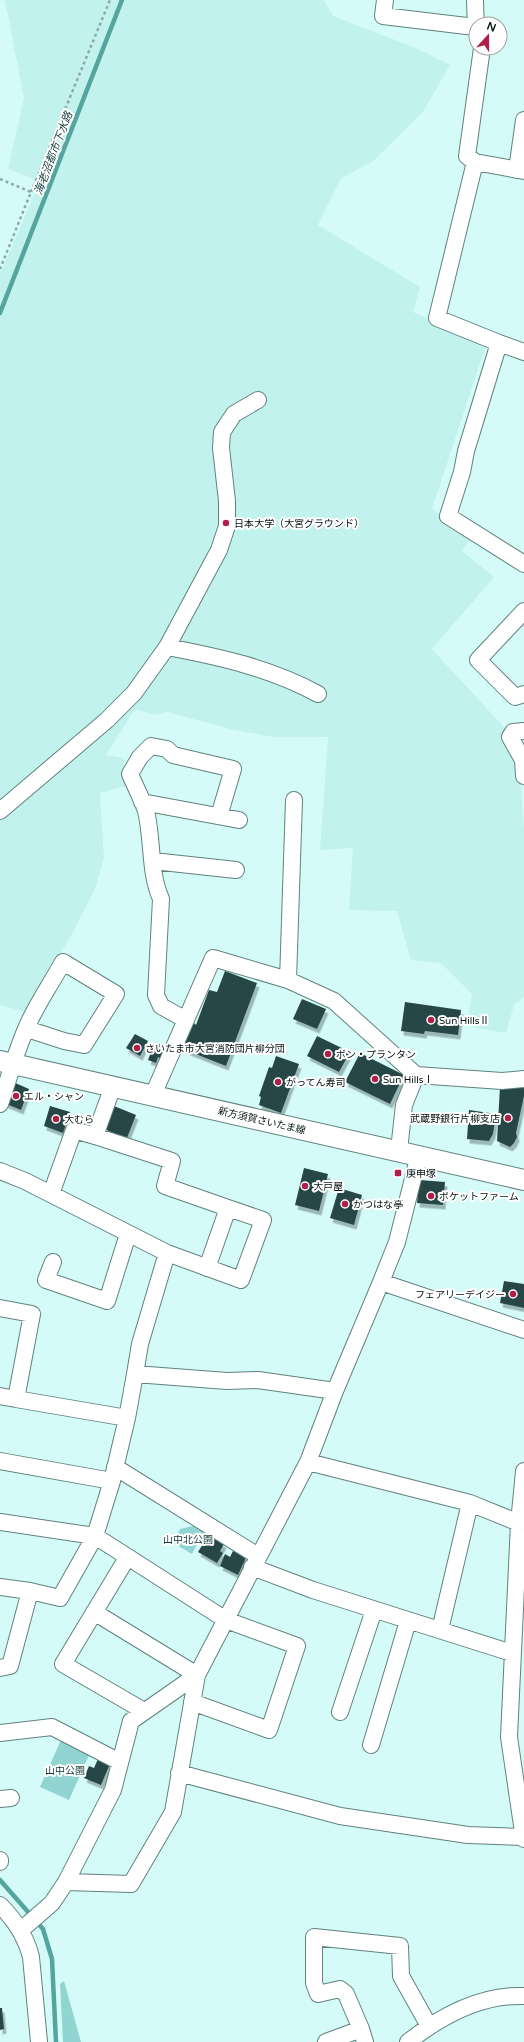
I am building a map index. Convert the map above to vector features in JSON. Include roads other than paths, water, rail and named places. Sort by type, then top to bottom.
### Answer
[{"type":"main road","name":"新方須賀さいたま線","points":[[7,1063],[399,1150],[524,1180]]},
{"type":"street","points":[[386,0],[383,16],[468,27]]},
{"type":"street","points":[[475,0],[475,16]]},
{"type":"street","points":[[481,56],[467,156],[475,162],[520,170],[524,120]]},
{"type":"street","points":[[475,162],[437,318],[524,352]]},
{"type":"street","points":[[499,343],[448,516],[524,564]]},
{"type":"street","points":[[0,811],[107,720],[134,693],[168,646],[219,550],[227,526],[227,501],[221,448],[222,432],[234,414],[258,400]]},
{"type":"street","points":[[524,611],[478,660],[515,697],[524,694]]},
{"type":"street","points":[[168,646],[217,656],[260,668],[295,681],[318,694]]},
{"type":"street","points":[[524,730],[513,732],[510,737],[523,760],[524,776]]},
{"type":"street","points":[[186,1020],[161,1006],[156,995],[161,899],[155,886],[146,810],[130,774],[140,757],[151,746],[167,748],[173,756],[233,769],[218,816]]},
{"type":"street","points":[[288,980],[294,800]]},
{"type":"street","points":[[142,802],[239,820]]},
{"type":"street","points":[[153,861],[236,870]]},
{"type":"street","points":[[153,1095],[213,958],[288,980],[334,1001],[416,1075],[502,1081],[524,1079]]},
{"type":"street","points":[[0,1104],[7,1063],[27,1029],[31,1017],[63,962],[116,994],[84,1045],[64,1041],[27,1029]]},
{"type":"street","points":[[399,1150],[404,1105],[416,1075]]},
{"type":"street","points":[[95,1136],[113,1086]]},
{"type":"street","points":[[0,1171],[25,1181],[50,1194],[128,1234],[167,1253],[241,1280],[263,1220],[165,1186],[172,1161],[74,1130],[50,1194]]},
{"type":"street","points":[[66,1882],[131,1884],[173,1812],[197,1675],[255,1561],[308,1462],[335,1391],[381,1282],[396,1242],[419,1155]]},
{"type":"street","points":[[207,1268],[228,1208]]},
{"type":"street","points":[[53,1262],[46,1280],[107,1301],[128,1234]]},
{"type":"street","points":[[0,1587],[30,1590],[60,1598],[95,1536],[114,1474],[128,1418],[140,1344],[167,1253]]},
{"type":"street","points":[[381,1282],[524,1330]]},
{"type":"street","points":[[0,1308],[32,1314],[16,1399]]},
{"type":"street","points":[[135,1374],[227,1381],[258,1380],[335,1391]]},
{"type":"street","points":[[0,1396],[128,1418]]},
{"type":"street","points":[[0,1461],[114,1474],[255,1561],[313,1590],[512,1653]]},
{"type":"street","points":[[308,1462],[470,1504],[519,1523]]},
{"type":"street","points":[[179,1773],[340,1816],[468,1835],[523,1832],[509,1737],[512,1653],[521,1552],[519,1523],[524,1471]]},
{"type":"street","points":[[440,1630],[470,1504]]},
{"type":"street","points":[[0,1522],[95,1536],[127,1558],[226,1620],[297,1646],[269,1730],[192,1702]]},
{"type":"street","points":[[127,1558],[63,1664],[144,1711]]},
{"type":"street","points":[[0,1668],[10,1666],[30,1590]]},
{"type":"street","points":[[340,1712],[374,1610]]},
{"type":"street","points":[[94,1612],[197,1675]]},
{"type":"street","points":[[371,1745],[408,1621]]},
{"type":"street","points":[[39,2042],[31,1957],[28,1944],[31,1921],[52,1903],[66,1882],[113,1790],[131,1721],[197,1675]]},
{"type":"street","points":[[0,1733],[52,1727],[120,1762]]},
{"type":"street","points":[[0,1905],[31,1921]]},
{"type":"street","points":[[326,2042],[363,2036],[346,1994],[340,1989],[318,1994],[314,1983],[314,1937],[400,1946],[401,1976],[429,2026]]},
{"type":"street","points":[[408,2042],[429,2026],[468,2005],[492,1999],[524,1996]]},
{"type":"waterway","name":"海老沼都市下水路","points":[[0,313],[122,0]]},
{"type":"waterway","name":"海老沼都市下水路","points":[[0,1880],[43,1929],[52,1959],[56,2042]]},
{"type":"place","name":"日本大学（大宮グラウンド）","points":[[226,523]]},
{"type":"place","name":"Sun HillsⅡ","points":[[431,1020]]},
{"type":"place","name":"さいたま市大宮消防団片柳分団","points":[[137,1048]]},
{"type":"place","name":"ボン・プランタン","points":[[328,1054]]},
{"type":"place","name":"Sun HillsⅠ","points":[[375,1079]]},
{"type":"place","name":"がってん寿司","points":[[278,1082]]},
{"type":"place","name":"エル・シャン","points":[[16,1096]]},
{"type":"place","name":"武蔵野銀行片柳支店","points":[[508,1118]]},
{"type":"place","name":"大むら","points":[[56,1119]]},
{"type":"place","name":"庚申塚","points":[[398,1173]]},
{"type":"place","name":"大戸屋","points":[[305,1186]]},
{"type":"place","name":"ポケットファーム","points":[[431,1196]]},
{"type":"place","name":"かつはな亭","points":[[345,1204]]},
{"type":"place","name":"フェアリーデイジー","points":[[513,1294]]},
{"type":"park label","name":"山中北公園","points":[[188,1539]]},
{"type":"park label","name":"山中公園","points":[[65,1770]]}]
